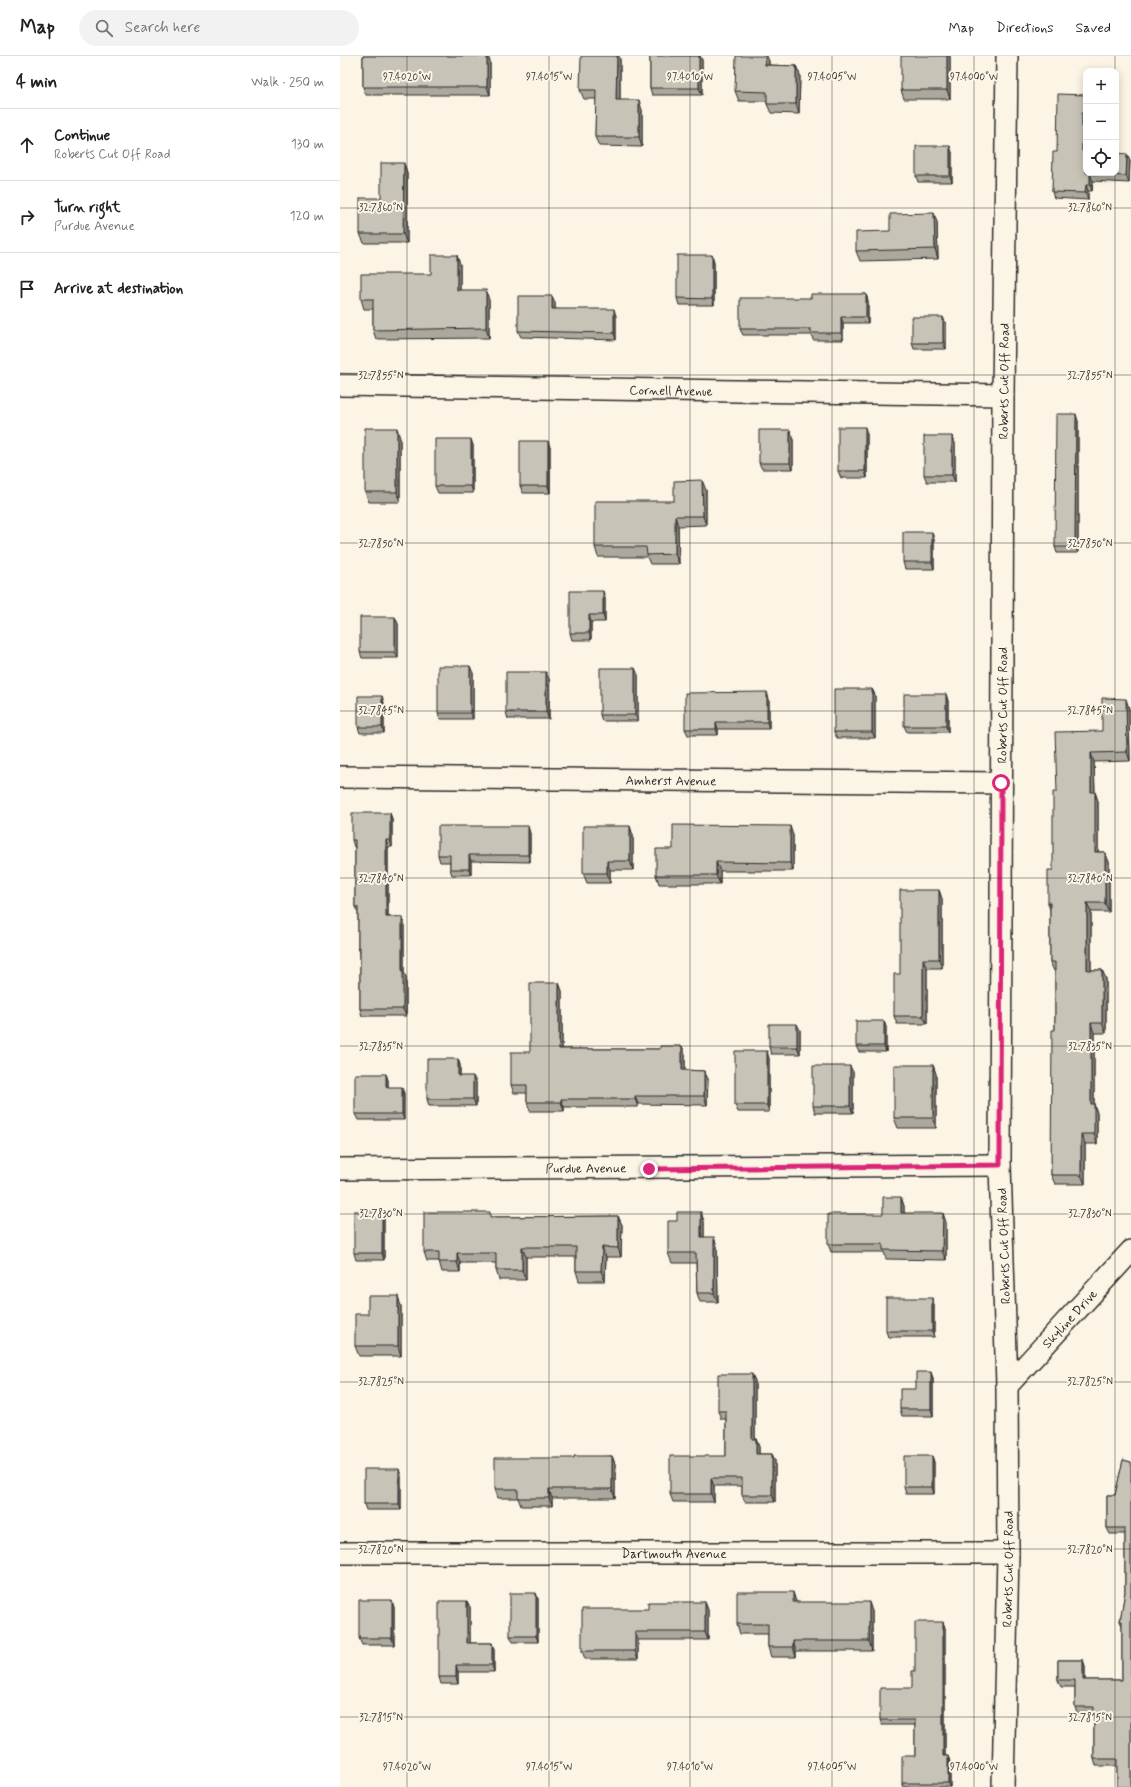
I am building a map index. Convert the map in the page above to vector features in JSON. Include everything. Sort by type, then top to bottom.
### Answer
[{"type":"street","name":"Roberts Cut Off Road","points":[[1003,1787],[1008,1553],[1007,1386],[1000,1165],[1003,395],[1007,56]]},
{"type":"street","name":"Cornell Avenue","points":[[340,384],[1003,395]]},
{"type":"street","name":"Amherst Avenue","points":[[340,777],[1001,783]]},
{"type":"street","name":"Purdue Avenue","points":[[340,1169],[657,1169],[1000,1165]]},
{"type":"street","name":"Skyline Drive","points":[[1007,1386],[1131,1251]]},
{"type":"street","name":"Dartmouth Avenue","points":[[340,1553],[1008,1553]]},
{"type":"building","points":[[363,56],[487,56],[487,87],[363,87]]},
{"type":"building","points":[[581,56],[617,56],[616,100],[639,100],[639,137],[595,137],[596,90],[580,90]]},
{"type":"building","points":[[650,56],[699,56],[699,88],[650,88]]},
{"type":"building","points":[[736,56],[765,56],[765,65],[796,66],[796,104],[767,104],[767,92],[735,91]]},
{"type":"building","points":[[901,56],[947,56],[947,90],[901,90]]},
{"type":"building","points":[[1058,94],[1083,95],[1083,176],[1090,176],[1090,185],[1086,185],[1085,193],[1052,192],[1053,152],[1057,152]]},
{"type":"building","points":[[916,146],[950,146],[950,176],[916,176]]},
{"type":"building","points":[[1119,153],[1127,154],[1126,176],[1119,176]]},
{"type":"building","points":[[381,163],[404,163],[403,234],[360,234],[360,198],[381,198]]},
{"type":"building","points":[[934,213],[935,249],[856,251],[856,232],[890,231],[890,214]]},
{"type":"building","points":[[431,255],[457,255],[457,290],[486,290],[486,328],[373,330],[373,299],[361,299],[361,274],[431,274]]},
{"type":"building","points":[[677,255],[712,255],[712,299],[677,298]]},
{"type":"building","points":[[811,294],[866,294],[866,317],[841,317],[841,333],[811,333],[811,329],[740,329],[740,298],[811,298]]},
{"type":"building","points":[[518,296],[552,296],[552,309],[614,309],[614,333],[518,331]]},
{"type":"building","points":[[912,317],[943,317],[943,343],[912,343]]},
{"type":"building","points":[[1056,414],[1076,414],[1075,547],[1055,547]]},
{"type":"building","points":[[838,427],[865,427],[865,471],[838,471]]},
{"type":"building","points":[[365,428],[397,428],[397,492],[365,492]]},
{"type":"building","points":[[759,430],[790,430],[790,463],[759,463]]},
{"type":"building","points":[[924,436],[952,436],[952,475],[924,475]]},
{"type":"building","points":[[435,439],[471,439],[471,486],[435,486]]},
{"type":"building","points":[[520,441],[548,441],[548,486],[520,486]]},
{"type":"building","points":[[702,480],[703,516],[675,516],[675,554],[647,555],[646,547],[595,547],[595,501],[674,501],[674,481]]},
{"type":"building","points":[[903,532],[932,532],[932,562],[903,562]]},
{"type":"building","points":[[570,591],[603,591],[603,615],[589,615],[589,633],[570,633]]},
{"type":"building","points":[[360,617],[395,617],[395,652],[360,652]]},
{"type":"building","points":[[438,666],[470,666],[470,713],[438,713]]},
{"type":"building","points":[[600,668],[635,668],[635,715],[600,715]]},
{"type":"building","points":[[506,672],[546,672],[546,712],[506,712]]},
{"type":"building","points":[[834,689],[872,689],[872,732],[834,732]]},
{"type":"building","points":[[767,692],[767,722],[716,722],[716,729],[685,729],[685,693]]},
{"type":"building","points":[[904,694],[946,694],[946,726],[904,726]]},
{"type":"building","points":[[358,696],[382,696],[382,727],[358,727]]},
{"type":"building","points":[[1102,698],[1126,699],[1127,752],[1091,753],[1091,792],[1095,792],[1095,852],[1105,852],[1105,903],[1087,903],[1087,970],[1102,970],[1102,1023],[1091,1023],[1091,1104],[1094,1104],[1094,1134],[1081,1134],[1081,1175],[1051,1175],[1052,1030],[1055,1030],[1055,962],[1050,962],[1050,903],[1048,903],[1048,870],[1053,870],[1053,792],[1057,792],[1055,732],[1102,731]]},
{"type":"building","points":[[352,813],[390,813],[390,840],[386,840],[386,917],[402,917],[403,1009],[360,1009],[360,947],[358,947],[358,907],[355,907],[355,840],[352,840]]},
{"type":"building","points":[[673,825],[790,826],[790,863],[716,862],[716,875],[656,875],[656,849],[673,849]]},
{"type":"building","points":[[438,826],[528,826],[528,855],[469,855],[469,869],[450,869],[450,855],[438,855]]},
{"type":"building","points":[[583,826],[630,826],[630,861],[607,861],[607,873],[583,873]]},
{"type":"building","points":[[900,890],[939,890],[939,959],[923,959],[923,1016],[894,1016],[894,974],[900,974]]},
{"type":"building","points":[[530,983],[559,983],[559,1049],[660,1049],[660,1046],[682,1046],[682,1070],[704,1071],[704,1096],[635,1096],[635,1099],[561,1099],[561,1102],[527,1102],[527,1085],[511,1085],[511,1052],[530,1052]]},
{"type":"building","points":[[856,1021],[884,1021],[884,1046],[856,1046]]},
{"type":"building","points":[[769,1024],[797,1024],[797,1047],[769,1047]]},
{"type":"building","points":[[735,1051],[767,1051],[767,1105],[735,1105]]},
{"type":"building","points":[[427,1059],[458,1059],[458,1076],[473,1076],[473,1099],[427,1099]]},
{"type":"building","points":[[894,1065],[933,1065],[933,1118],[894,1118]]},
{"type":"building","points":[[813,1066],[850,1066],[850,1106],[813,1106]]},
{"type":"building","points":[[355,1074],[386,1074],[386,1087],[402,1087],[402,1114],[355,1114]]},
{"type":"building","points":[[883,1197],[901,1197],[901,1213],[943,1213],[942,1251],[883,1250],[883,1244],[828,1244],[828,1214],[883,1214]]},
{"type":"building","points":[[354,1211],[382,1211],[382,1253],[354,1253]]},
{"type":"building","points":[[424,1212],[490,1212],[490,1217],[618,1216],[618,1248],[602,1247],[601,1271],[576,1271],[576,1247],[522,1247],[522,1270],[496,1270],[496,1253],[457,1253],[457,1262],[439,1262],[439,1252],[424,1252]]},
{"type":"building","points":[[677,1212],[701,1212],[701,1237],[714,1237],[714,1293],[697,1293],[696,1253],[668,1253],[668,1221],[677,1221]]},
{"type":"building","points":[[368,1296],[398,1296],[398,1346],[355,1346],[355,1314],[368,1314]]},
{"type":"building","points":[[886,1298],[932,1298],[932,1331],[886,1331]]},
{"type":"building","points":[[916,1372],[931,1372],[931,1409],[900,1409],[900,1389],[916,1389]]},
{"type":"building","points":[[718,1374],[752,1374],[752,1439],[756,1439],[756,1454],[772,1454],[772,1495],[742,1495],[742,1478],[711,1478],[711,1494],[670,1494],[670,1456],[726,1456],[726,1411],[718,1411]]},
{"type":"building","points":[[574,1456],[612,1456],[612,1489],[549,1489],[549,1498],[518,1498],[518,1489],[495,1489],[495,1458],[574,1458]]},
{"type":"building","points":[[904,1456],[932,1456],[932,1487],[904,1487]]},
{"type":"building","points":[[1123,1460],[1131,1462],[1131,1787],[1117,1787],[1117,1759],[1094,1759],[1094,1707],[1075,1707],[1075,1680],[1058,1680],[1058,1660],[1083,1660],[1083,1680],[1122,1680],[1122,1621],[1120,1621],[1125,1592],[1125,1528],[1107,1528],[1107,1495],[1115,1495]]},
{"type":"building","points":[[364,1469],[399,1469],[399,1504],[364,1504]]},
{"type":"building","points":[[737,1592],[793,1592],[793,1602],[869,1602],[869,1641],[793,1641],[793,1647],[768,1647],[768,1624],[737,1624]]},
{"type":"building","points":[[510,1593],[536,1593],[536,1636],[510,1636]]},
{"type":"building","points":[[359,1600],[392,1600],[392,1638],[359,1638]]},
{"type":"building","points":[[439,1601],[467,1601],[467,1643],[492,1643],[492,1665],[456,1665],[456,1677],[439,1677]]},
{"type":"building","points":[[648,1602],[705,1602],[705,1632],[635,1632],[635,1651],[582,1651],[582,1609],[648,1609]]},
{"type":"building","points":[[915,1622],[943,1622],[943,1756],[948,1756],[948,1783],[902,1783],[902,1756],[915,1756],[915,1720],[880,1720],[880,1688],[912,1688],[912,1671],[915,1671]]},
{"type":"route","points":[[649,1169],[1000,1165],[1001,783]]}]
